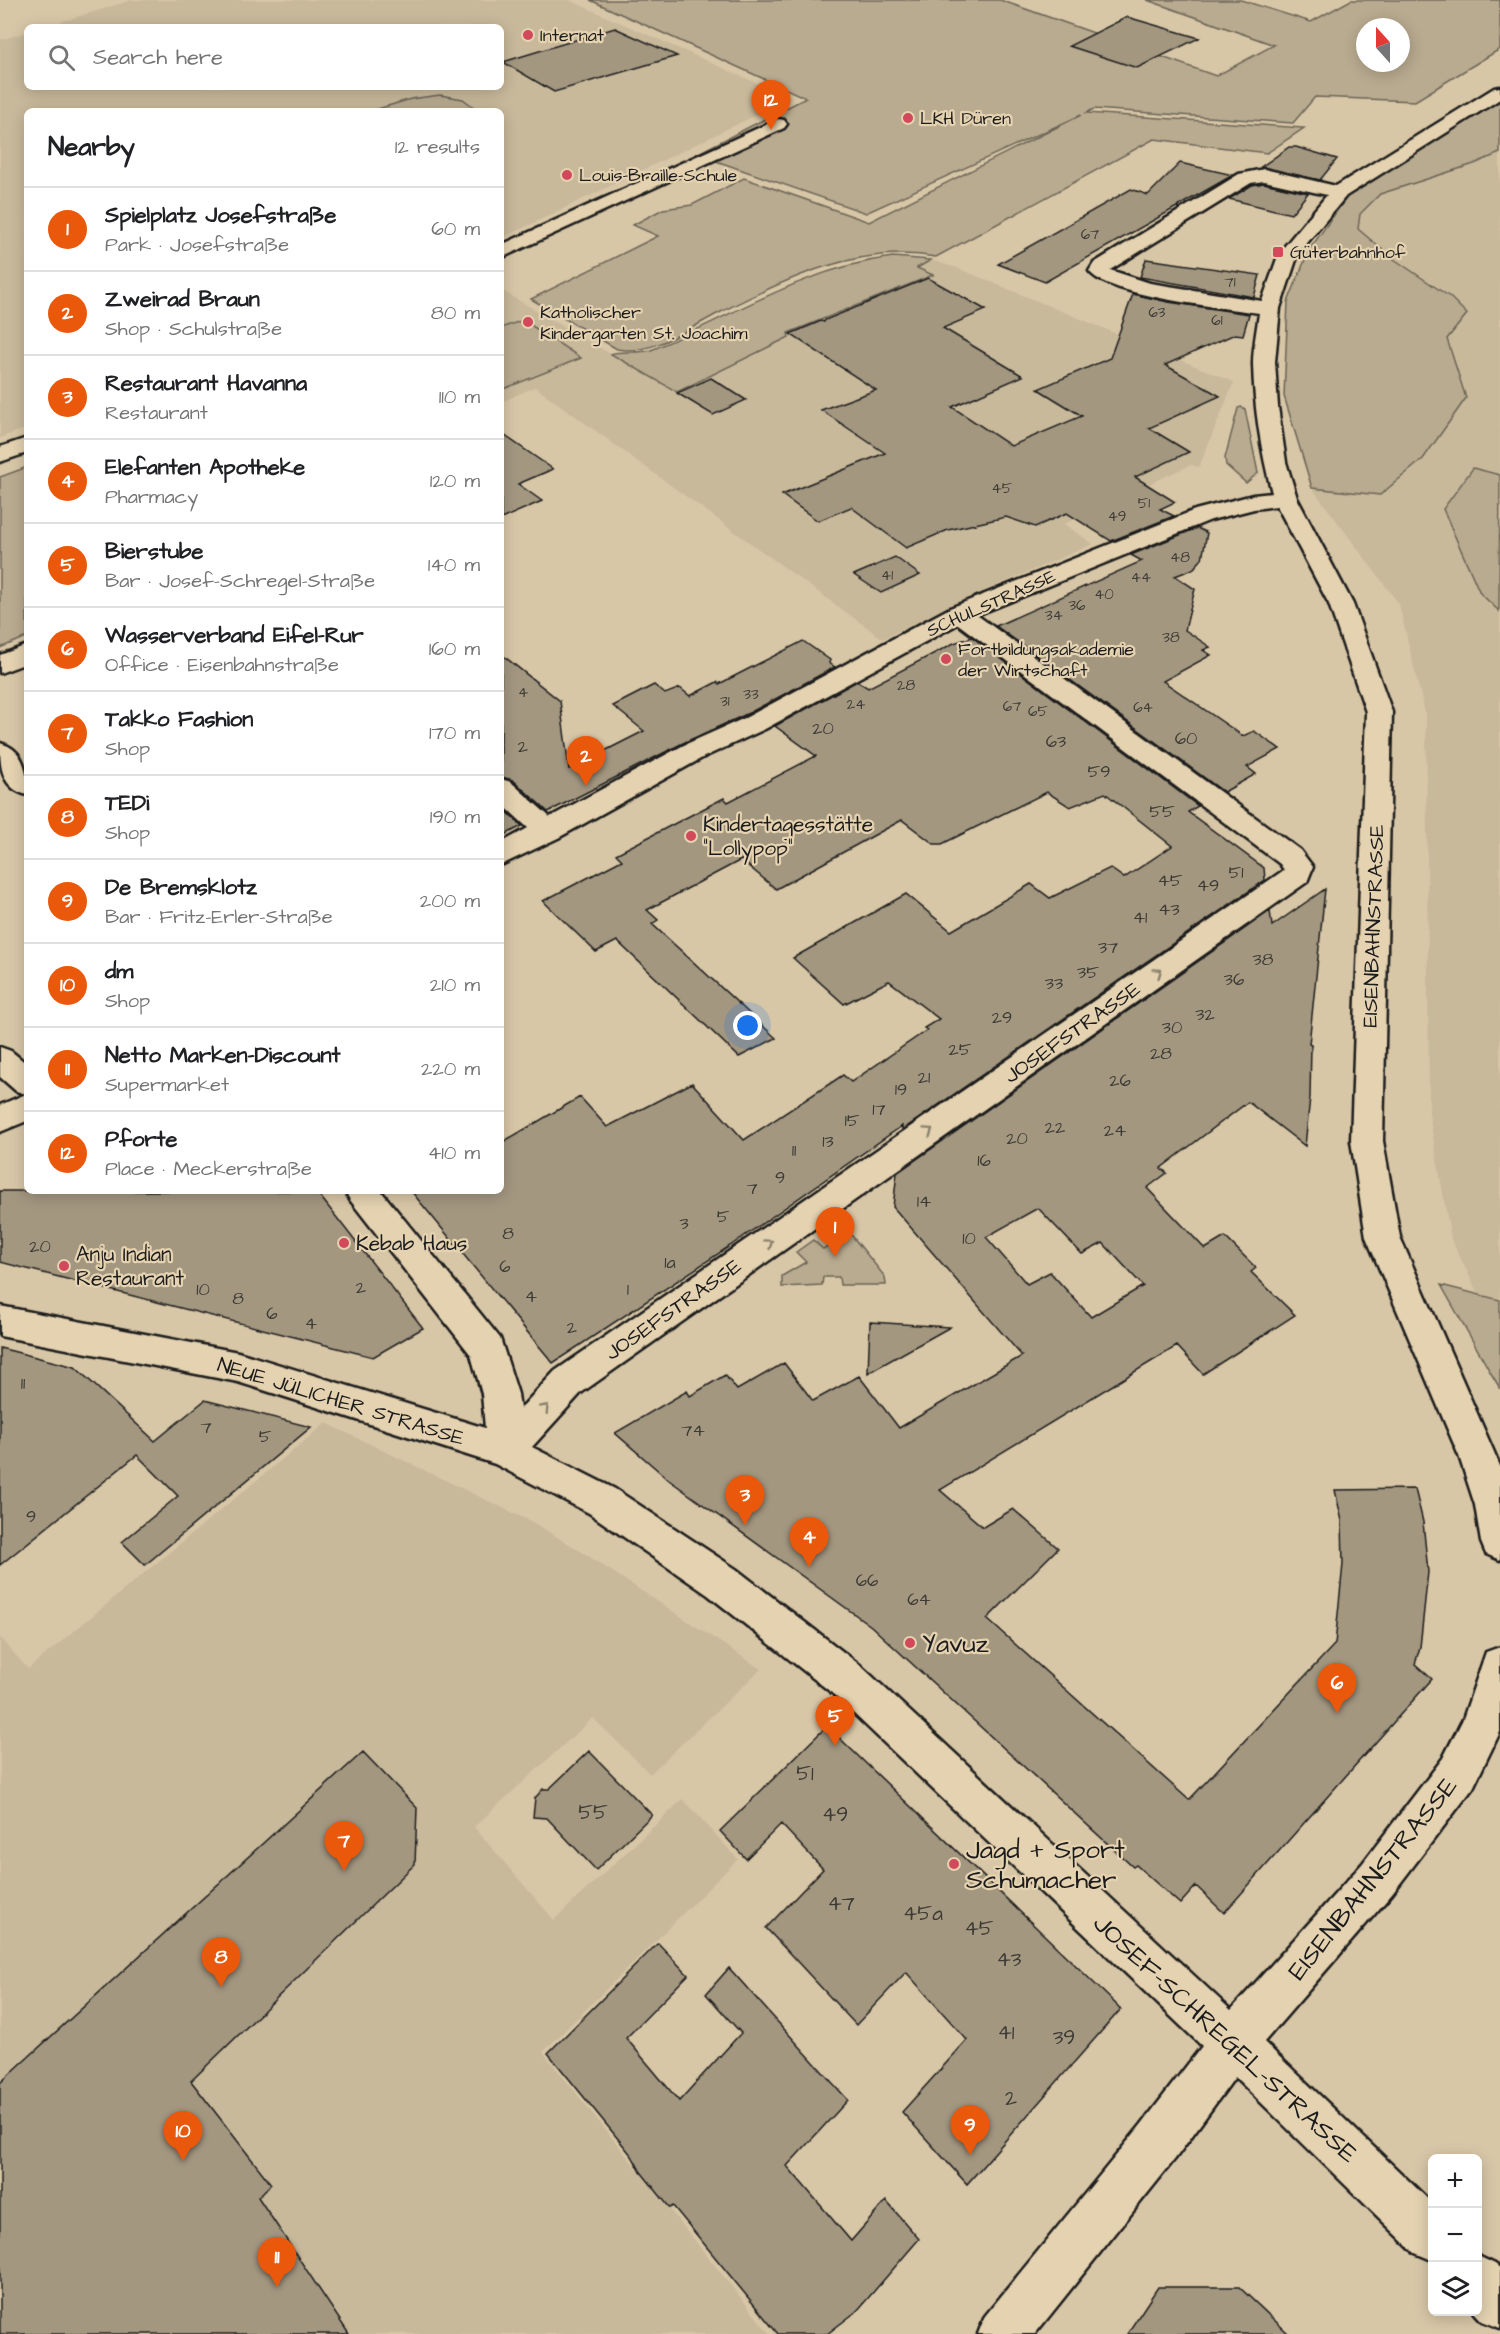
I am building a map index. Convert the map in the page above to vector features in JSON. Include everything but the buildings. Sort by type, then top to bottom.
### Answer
[{"type":"street","name":"EISENBAHNSTRASSE","points":[[1500,92],[1339,192],[1290,253],[1270,308],[1264,362],[1265,393],[1275,462],[1285,498],[1341,604],[1379,712],[1367,1141],[1383,1237],[1478,1456],[1494,1505],[1500,1542]]},
{"type":"street","points":[[504,251],[778,124]]},
{"type":"street","points":[[1270,308],[1133,286],[1106,278],[1099,272],[1101,267],[1255,175],[1339,192]]},
{"type":"street","points":[[0,455],[24,446]]},
{"type":"street","name":"SCHULSTRASSE","points":[[504,853],[548,831],[571,834],[590,829],[719,764],[723,753],[711,744],[756,723],[960,612],[1203,515],[1253,502],[1285,498]]},
{"type":"street","name":"JOSEFSTRASSE","points":[[505,1450],[568,1382],[1297,875],[1299,867],[1290,857],[960,612]]},
{"type":"street","points":[[0,665],[24,654]]},
{"type":"street","points":[[0,752],[24,782]]},
{"type":"street","points":[[504,791],[548,831]]},
{"type":"street","points":[[0,1059],[24,1079]]},
{"type":"street","points":[[0,1120],[24,1108]]},
{"type":"street","points":[[364,1194],[487,1349],[500,1394],[505,1450]]},
{"type":"street","name":"NEUE JÜLICHER STRASSE","points":[[1,1322],[238,1367],[505,1450]]},
{"type":"street","name":"JOSEF-SCHREGEL-STRASSE","points":[[505,1450],[602,1501],[669,1545],[722,1582],[846,1679],[1061,1884],[1233,2043],[1428,2232]]},
{"type":"street","name":"EISENBAHNSTRASSE","points":[[1003,2334],[1158,2142],[1233,2043],[1377,1879],[1458,1773],[1482,1726],[1500,1666]]},
{"type":"street","points":[[1482,2285],[1500,2303]]},
{"type":"shaded area","name":"Louis-Braille-Schule","points":[[132,0],[569,0],[791,98],[504,238],[504,108],[24,108],[24,429],[0,438],[0,40],[24,33],[24,90],[504,90],[504,24],[54,24]]},
{"type":"shaded area","points":[[590,0],[1000,0],[1216,76],[1274,45],[1147,0],[1241,0],[1311,22],[1351,0],[1500,0],[1500,49],[1415,101],[1315,97],[1293,123],[1094,109],[1086,113],[1304,128],[1267,153],[1154,139],[936,257],[908,254],[879,255],[824,267],[770,288],[657,345],[630,350],[617,349],[531,299],[658,236],[633,225],[663,209],[692,205],[744,178],[869,222],[1081,115],[866,213],[696,154],[806,98]]},
{"type":"shaded area","points":[[440,95],[463,99],[475,108],[381,108],[411,99]]},
{"type":"shaded area","points":[[1500,101],[1500,1338],[1451,1239],[1429,1114],[1426,718],[1399,604],[1312,488],[1284,396],[1288,302],[1309,250],[1352,190]]},
{"type":"shaded area","points":[[1500,101],[1500,153],[1474,164],[1380,194],[1360,214],[1358,229],[1391,257],[1450,297],[1467,314],[1447,339],[1466,398],[1423,459],[1380,495],[1312,488],[1284,396],[1288,302],[1309,250],[1352,190]]},
{"type":"shaded area","points":[[893,257],[931,260],[917,268],[933,275],[788,333],[789,337],[677,392],[611,354],[651,350],[799,282],[829,271]]},
{"type":"shaded area","points":[[931,260],[957,268],[1234,382],[1199,467],[1190,465],[1064,524],[1093,544],[950,606],[883,639],[535,387],[504,401],[504,292],[677,393],[789,337],[787,333],[932,275],[917,268]]},
{"type":"shaded area","points":[[523,320],[581,358],[504,389],[504,327]]},
{"type":"shaded area","points":[[1238,408],[1245,409],[1258,473],[1246,483],[1226,465],[1225,458]]},
{"type":"shaded area","points":[[24,468],[24,638],[0,648],[0,477]]},
{"type":"shaded area","points":[[1473,468],[1500,475],[1499,611],[1480,593],[1443,509]]},
{"type":"shaded area","points":[[849,1232],[885,1277],[886,1285],[840,1285],[839,1277],[823,1277],[822,1285],[782,1287],[782,1276],[806,1262],[796,1252],[813,1240],[823,1249]]},
{"type":"shaded area","points":[[1441,1285],[1500,1300],[1500,1388],[1492,1375]]},
{"type":"shaded area","points":[[326,1423],[532,1522],[579,1550],[761,1669],[650,1774],[593,1718],[474,1827],[554,1920],[683,1799],[738,1859],[543,2052],[770,2334],[0,2334],[0,1637],[28,1669]]},
{"type":"place","name":"Internat","points":[[528,35]]},
{"type":"place","name":"LKH Düren","points":[[908,118]]},
{"type":"place","name":"Pforte","points":[[771,130]]},
{"type":"place","name":"Louis-Braille-Schule","points":[[567,175]]},
{"type":"place","name":"Güterbahnhof","points":[[1278,252]]},
{"type":"place","name":"Katholischer Kindergarten St. Joachim","points":[[528,322]]},
{"type":"place","name":"Fortbildungsakademie der Wirtschaft","points":[[946,659]]},
{"type":"place","name":"Zweirad Braun","points":[[586,786]]},
{"type":"place","name":"Kindertagesstätte \"Lollypop\"","points":[[691,836]]},
{"type":"place","name":"Kebab Haus","points":[[344,1243]]},
{"type":"place","name":"Spielplatz Josefstraße","points":[[835,1257]]},
{"type":"place","name":"Anju Indian Restaurant","points":[[64,1266]]},
{"type":"place","name":"Restaurant Havanna","points":[[745,1525]]},
{"type":"place","name":"Elefanten Apotheke","points":[[809,1567]]},
{"type":"place","name":"Yavuz","points":[[910,1643]]},
{"type":"place","name":"Wasserverband Eifel-Rur","points":[[1337,1713]]},
{"type":"place","name":"Bierstube","points":[[835,1746]]},
{"type":"place","name":"Jagd + Sport Schumacher","points":[[954,1864]]},
{"type":"place","name":"Takko Fashion","points":[[344,1871]]},
{"type":"place","name":"TEDi","points":[[221,1987]]},
{"type":"place","name":"De Bremsklotz","points":[[970,2155]]},
{"type":"place","name":"dm","points":[[183,2161]]},
{"type":"place","name":"Netto Marken-Discount","points":[[277,2287]]}]
